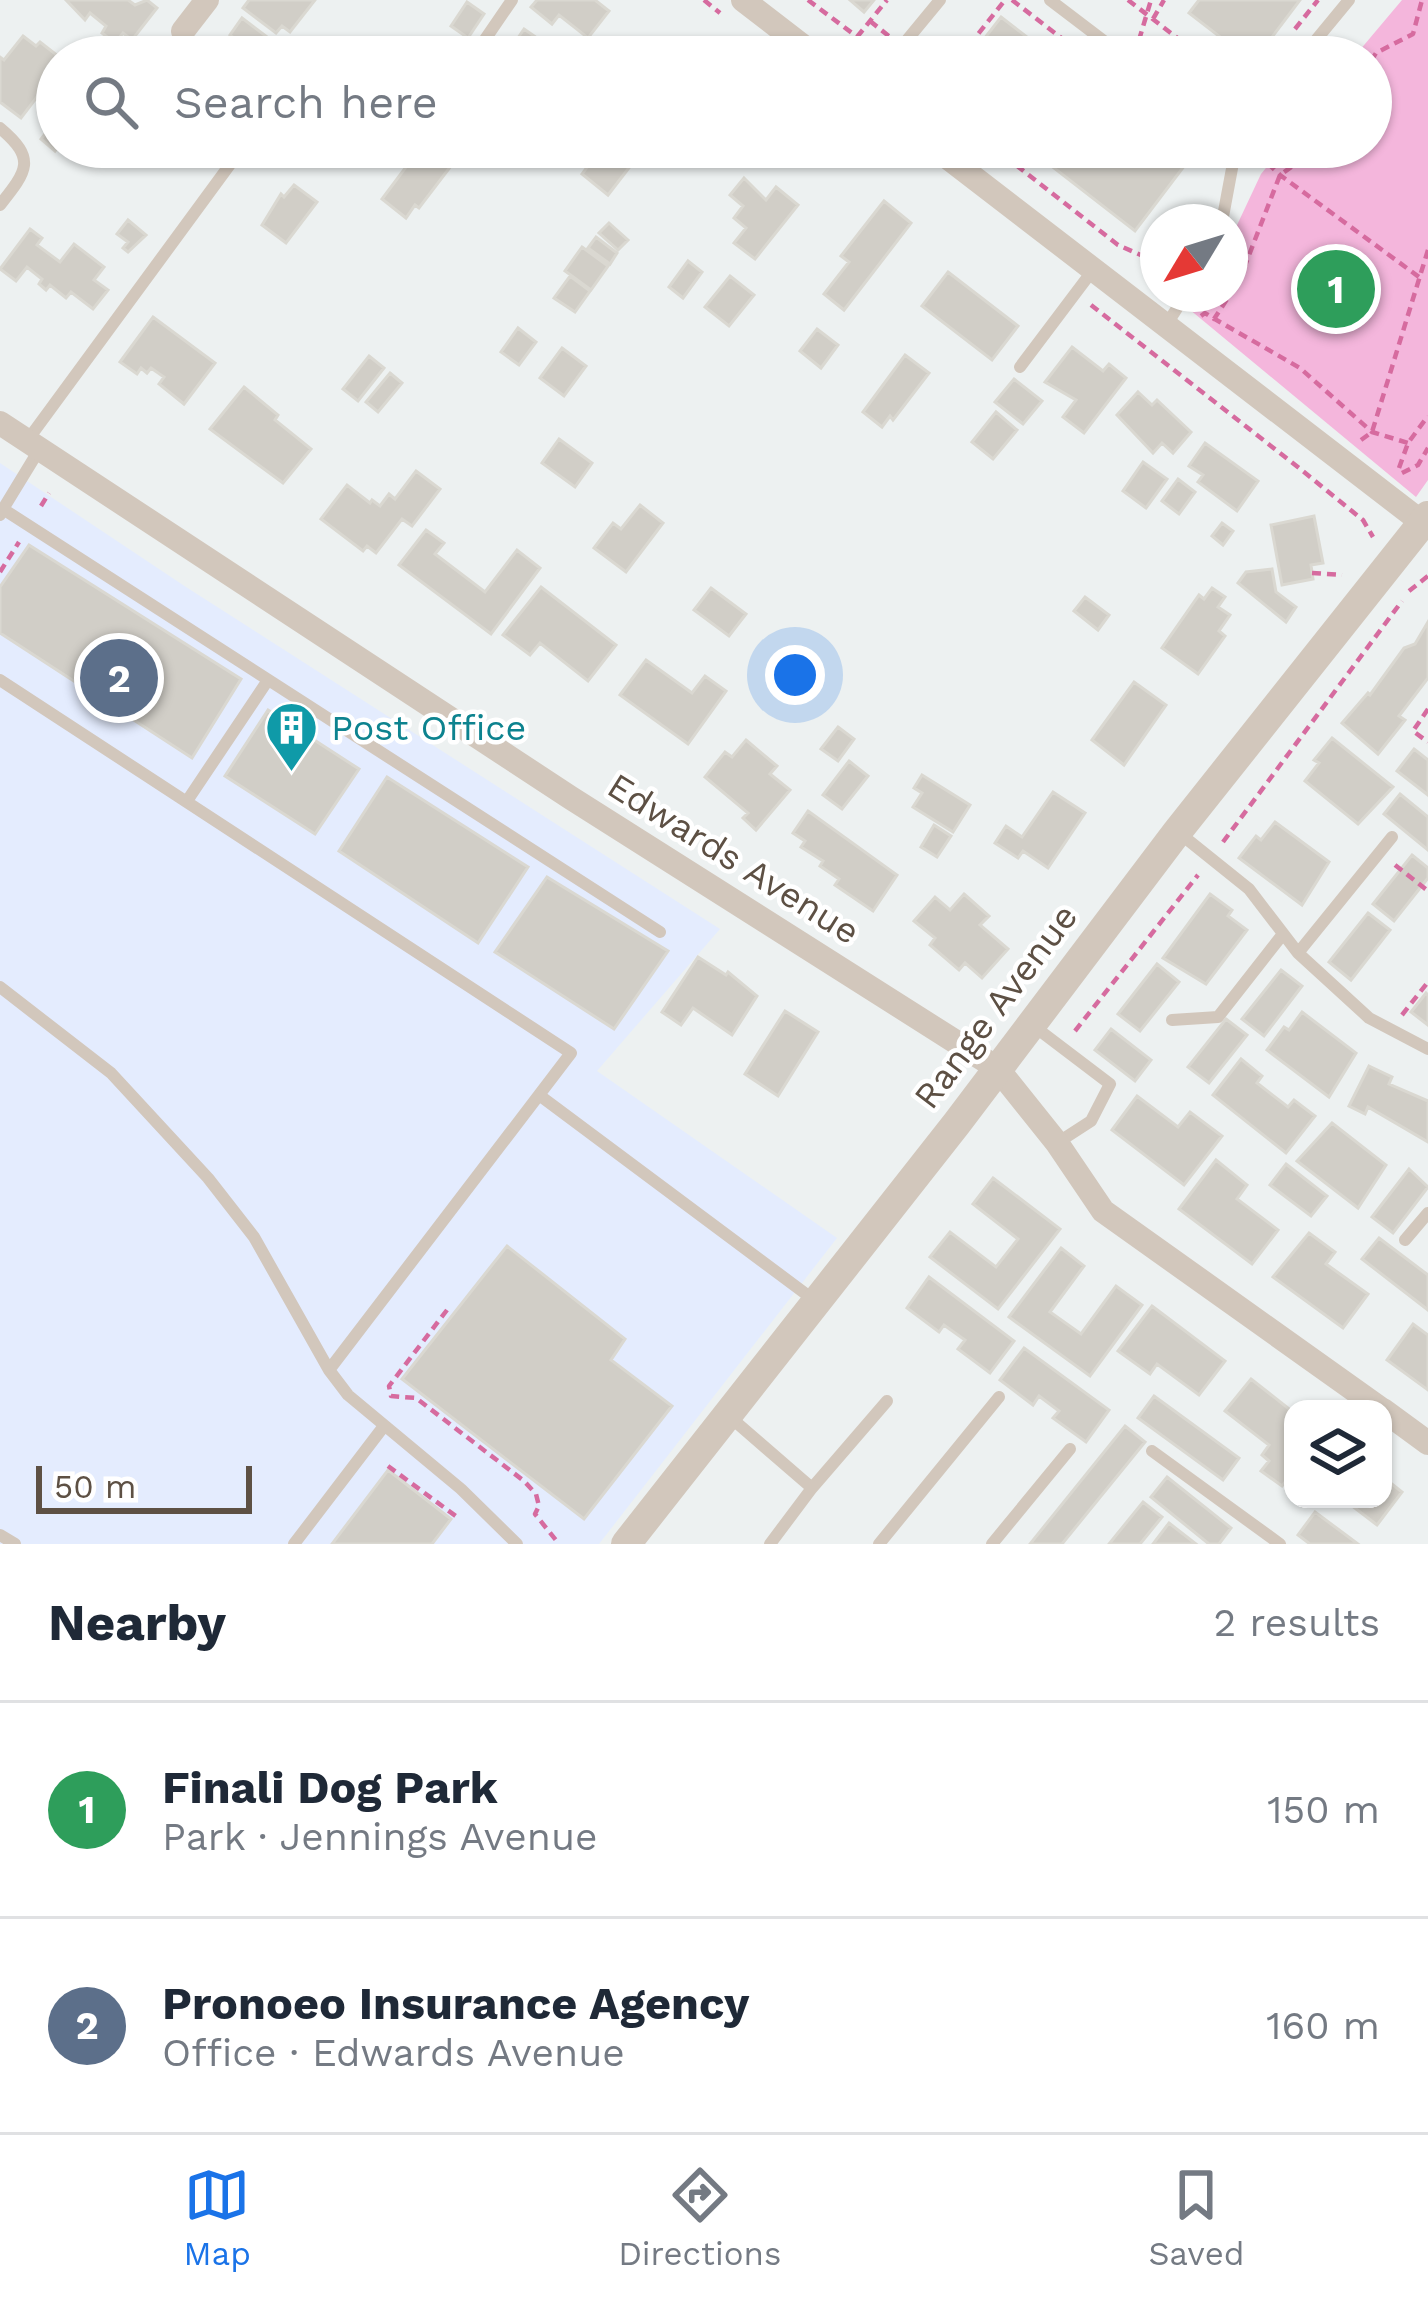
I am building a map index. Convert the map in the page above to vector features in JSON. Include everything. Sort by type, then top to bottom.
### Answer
[{"type":"street","points":[[742,0],[789,36]]},
{"type":"street","points":[[183,31],[199,3]]},
{"type":"street","points":[[962,168],[1426,522]]},
{"type":"street","name":"Edwards Avenue","points":[[0,423],[531,772],[997,1068],[1103,1211],[1368,1400]]},
{"type":"street","name":"Range Avenue","points":[[626,1544],[1177,832],[1426,522]]},
{"type":"street","name":"Edwards Avenue","points":[[1392,1417],[1428,1442]]},
{"type":"lane","points":[[487,36],[512,0]]},
{"type":"lane","points":[[911,36],[940,0]]},
{"type":"lane","points":[[1050,0],[1101,36]]},
{"type":"lane","points":[[1319,36],[1349,0]]},
{"type":"lane","points":[[0,128],[20,145],[26,159],[22,175],[0,205]]},
{"type":"lane","points":[[228,168],[33,446],[2,512],[660,932]]},
{"type":"lane","points":[[1225,204],[1232,168]]},
{"type":"lane","points":[[1020,367],[1094,269]]},
{"type":"lane","points":[[1167,324],[1175,312]]},
{"type":"lane","points":[[0,680],[571,1053],[329,1370]]},
{"type":"lane","points":[[187,801],[268,680]]},
{"type":"lane","points":[[1177,832],[1249,889],[1298,953],[1369,1018],[1428,1048]]},
{"type":"lane","points":[[1298,953],[1392,837]]},
{"type":"lane","points":[[1172,1020],[1218,1017],[1283,934]]},
{"type":"lane","points":[[0,987],[111,1073],[208,1178],[254,1237],[348,1395],[461,1489],[517,1544]]},
{"type":"lane","points":[[1030,1023],[1109,1084],[1091,1121],[1057,1143]]},
{"type":"lane","points":[[539,1095],[815,1300]]},
{"type":"lane","points":[[1406,1240],[1428,1214]]},
{"type":"lane","points":[[879,1544],[999,1397]]},
{"type":"lane","points":[[770,1544],[887,1400]]},
{"type":"lane","points":[[726,1414],[812,1488]]},
{"type":"lane","points":[[294,1544],[384,1426]]},
{"type":"lane","points":[[992,1544],[1070,1449]]},
{"type":"lane","points":[[1152,1451],[1280,1544]]},
{"type":"lane","points":[[0,1535],[15,1544]]},
{"type":"path","points":[[808,0],[856,36]]},
{"type":"path","points":[[858,36],[887,0]]},
{"type":"path","points":[[978,36],[1009,0],[1058,36]]},
{"type":"path","points":[[1128,0],[1174,36]]},
{"type":"path","points":[[1138,36],[1151,0]]},
{"type":"path","points":[[1153,20],[1164,0]]},
{"type":"path","points":[[1392,45],[1414,28],[1422,0]]},
{"type":"path","points":[[1020,168],[1118,245],[1140,255]]},
{"type":"path","points":[[1272,168],[1419,277]]},
{"type":"path","points":[[1214,319],[1239,281],[1280,176],[1289,168]]},
{"type":"path","points":[[1346,462],[1351,448],[1372,432],[1428,250]]},
{"type":"path","points":[[1075,293],[1363,520],[1373,538],[1370,548]]},
{"type":"path","points":[[1195,321],[1205,314],[1214,319],[1300,368],[1372,432],[1408,442]]},
{"type":"path","points":[[1428,416],[1408,442],[1397,473],[1418,465],[1428,448]]},
{"type":"path","points":[[1312,573],[1348,577]]},
{"type":"path","points":[[1428,710],[1413,731],[1428,742]]},
{"type":"path","points":[[1379,852],[1428,891]]},
{"type":"path","points":[[1390,1029],[1428,982]]},
{"type":"path","points":[[447,1310],[389,1386],[392,1396],[416,1398],[524,1481],[536,1494],[535,1514],[559,1544]]},
{"type":"path","points":[[388,1466],[472,1530]]},
{"type":"shaded area","points":[[1402,0],[1428,0],[1428,480],[1416,497],[1193,312],[1248,312],[1247,204],[1266,168],[1392,168],[1392,36],[1372,36]]},
{"type":"shaded area","points":[[0,463],[720,929],[597,1071],[837,1238],[599,1544],[0,1544]]},
{"type":"building","points":[[66,0],[128,0],[135,5],[147,0],[157,8],[135,36],[106,36],[102,33],[106,26],[90,13],[85,20]]},
{"type":"building","points":[[249,0],[315,0],[290,32],[282,26],[276,33],[243,8]]},
{"type":"building","points":[[537,0],[595,0],[609,11],[585,36],[559,15],[552,24],[531,7]]},
{"type":"building","points":[[850,0],[874,0],[864,12]]},
{"type":"building","points":[[1199,0],[1300,0],[1273,36],[1219,36],[1189,13]]},
{"type":"building","points":[[467,2],[484,14],[469,36],[451,26]]},
{"type":"building","points":[[1001,17],[1026,36],[986,36]]},
{"type":"building","points":[[242,18],[266,36],[231,36]]},
{"type":"building","points":[[23,36],[36,46],[36,98],[21,118],[0,102],[0,57],[4,60]]},
{"type":"building","points":[[405,168],[449,168],[406,218],[382,199]]},
{"type":"building","points":[[586,168],[629,168],[608,195],[582,174]]},
{"type":"building","points":[[1054,168],[1183,168],[1155,204],[1140,204],[1140,224],[1135,231]]},
{"type":"building","points":[[744,178],[766,200],[776,187],[798,205],[755,259],[734,243],[746,228],[734,218],[743,206],[730,195]]},
{"type":"building","points":[[294,185],[317,202],[286,243],[262,225],[281,194],[284,197]]},
{"type":"building","points":[[884,201],[911,223],[844,310],[824,294],[849,262],[841,256]]},
{"type":"building","points":[[128,220],[146,235],[128,252],[123,248],[128,242],[117,234]]},
{"type":"building","points":[[609,223],[628,240],[618,250],[599,233]]},
{"type":"building","points":[[30,229],[42,238],[37,245],[60,262],[74,244],[104,267],[94,280],[108,290],[93,309],[71,292],[66,298],[50,285],[46,290],[39,284],[42,279],[27,267],[16,281],[0,269]]},
{"type":"building","points":[[596,237],[617,253],[610,264],[588,248]]},
{"type":"building","points":[[582,247],[608,266],[591,290],[565,271]]},
{"type":"building","points":[[688,261],[702,272],[683,298],[669,287]]},
{"type":"building","points":[[948,272],[1018,326],[992,360],[922,306]]},
{"type":"building","points":[[570,276],[590,291],[575,312],[554,298]]},
{"type":"building","points":[[730,276],[754,295],[729,326],[705,307]]},
{"type":"building","points":[[153,317],[215,363],[184,404],[159,384],[164,377],[151,368],[147,373],[141,368],[137,374],[120,362]]},
{"type":"building","points":[[518,328],[536,342],[519,365],[501,352]]},
{"type":"building","points":[[817,329],[838,345],[821,368],[800,351]]},
{"type":"building","points":[[1072,347],[1103,371],[1109,364],[1126,378],[1084,433],[1063,417],[1076,400],[1045,382]]},
{"type":"building","points":[[562,348],[586,366],[564,396],[540,378]]},
{"type":"building","points":[[905,355],[929,373],[893,420],[890,416],[882,427],[863,412]]},
{"type":"building","points":[[369,356],[384,368],[358,401],[343,389]]},
{"type":"building","points":[[390,373],[402,383],[378,412],[366,402]]},
{"type":"building","points":[[1014,379],[1042,401],[1023,424],[995,402]]},
{"type":"building","points":[[244,387],[311,449],[283,483],[210,429]]},
{"type":"building","points":[[1138,392],[1152,405],[1157,400],[1191,432],[1173,453],[1162,443],[1153,453],[1117,415]]},
{"type":"building","points":[[996,412],[1017,430],[993,459],[972,442]]},
{"type":"building","points":[[559,439],[592,463],[575,487],[542,463]]},
{"type":"building","points":[[1205,443],[1258,481],[1237,511],[1198,482],[1203,475],[1189,466]]},
{"type":"building","points":[[1143,462],[1167,479],[1146,508],[1123,491]]},
{"type":"building","points":[[416,471],[440,489],[412,526],[402,519],[376,553],[367,546],[363,551],[321,519],[347,485],[380,506],[389,494],[395,499]]},
{"type":"building","points":[[1178,479],[1195,492],[1179,514],[1162,501]]},
{"type":"building","points":[[640,505],[663,523],[626,572],[594,548],[613,523],[621,529]]},
{"type":"building","points":[[1314,516],[1323,563],[1311,565],[1313,579],[1282,585],[1271,525]]},
{"type":"building","points":[[1222,523],[1233,531],[1223,545],[1212,536]]},
{"type":"building","points":[[426,530],[444,543],[435,554],[485,592],[517,550],[540,568],[491,634],[399,565]]},
{"type":"building","points":[[29,545],[241,679],[192,758],[0,633],[0,587]]},
{"type":"building","points":[[1272,569],[1276,592],[1296,607],[1286,622],[1238,583],[1246,572]]},
{"type":"building","points":[[541,587],[616,645],[588,681],[540,643],[530,655],[503,635]]},
{"type":"building","points":[[711,588],[746,614],[729,636],[694,610]]},
{"type":"building","points":[[1212,588],[1225,597],[1218,607],[1230,615],[1219,631],[1225,636],[1198,674],[1162,648],[1199,595],[1204,599]]},
{"type":"building","points":[[1085,597],[1109,615],[1098,630],[1074,611]]},
{"type":"building","points":[[1428,622],[1428,678],[1399,716],[1405,720],[1378,754],[1342,723],[1370,695],[1404,648],[1415,644]]},
{"type":"building","points":[[646,660],[692,693],[705,676],[726,691],[688,744],[620,695]]},
{"type":"building","points":[[1134,682],[1166,705],[1124,765],[1092,740]]},
{"type":"building","name":"Post Office","points":[[268,710],[359,769],[315,834],[225,776]]},
{"type":"building","points":[[838,727],[854,739],[838,761],[821,749]]},
{"type":"building","points":[[1332,738],[1393,787],[1358,824],[1305,781]]},
{"type":"building","points":[[746,740],[777,766],[770,774],[790,790],[756,830],[743,818],[748,813],[705,777],[725,752],[732,757]]},
{"type":"building","points":[[1414,749],[1428,760],[1428,795],[1397,771]]},
{"type":"building","points":[[849,761],[868,776],[842,809],[823,795]]},
{"type":"building","points":[[922,775],[970,805],[953,832],[913,807],[922,793],[914,788]]},
{"type":"building","points":[[387,777],[528,867],[478,943],[339,851]]},
{"type":"building","points":[[1053,792],[1085,813],[1048,868],[1023,851],[1018,858],[995,843],[1006,826],[1022,837]]},
{"type":"building","points":[[1400,794],[1428,817],[1428,850],[1384,814]]},
{"type":"building","points":[[808,811],[897,875],[873,911],[835,885],[839,879],[820,866],[823,861],[801,847],[805,841],[793,833]]},
{"type":"building","points":[[1275,822],[1329,862],[1302,905],[1239,858]]},
{"type":"building","points":[[934,825],[951,836],[937,857],[921,847]]},
{"type":"building","points":[[1412,855],[1428,868],[1428,878],[1394,921],[1373,904]]},
{"type":"building","points":[[547,877],[668,951],[614,1029],[495,952]]},
{"type":"building","points":[[964,894],[989,916],[980,925],[1008,949],[982,978],[965,963],[959,970],[930,945],[935,938],[914,921],[935,897],[950,910]]},
{"type":"building","points":[[1210,894],[1232,910],[1228,916],[1247,930],[1206,984],[1163,958]]},
{"type":"building","points":[[1368,913],[1390,930],[1351,980],[1329,962]]},
{"type":"building","points":[[698,957],[728,972],[757,996],[732,1035],[693,1008],[681,1025],[662,1012]]},
{"type":"building","points":[[1157,964],[1179,982],[1140,1031],[1118,1014]]},
{"type":"building","points":[[1281,970],[1302,986],[1264,1036],[1242,1019]]},
{"type":"building","points":[[1428,995],[1428,1025],[1411,1012]]},
{"type":"building","points":[[785,1011],[818,1032],[778,1096],[745,1074]]},
{"type":"building","points":[[1302,1012],[1356,1053],[1329,1097],[1267,1050]]},
{"type":"building","points":[[1226,1019],[1247,1035],[1209,1083],[1188,1067]]},
{"type":"building","points":[[1111,1029],[1151,1060],[1135,1081],[1095,1050]]},
{"type":"building","points":[[1241,1059],[1262,1076],[1257,1083],[1288,1107],[1294,1100],[1315,1116],[1286,1153],[1213,1095]]},
{"type":"building","points":[[1369,1066],[1392,1077],[1389,1084],[1428,1101],[1428,1142],[1368,1107],[1365,1114],[1349,1106]]},
{"type":"building","points":[[1137,1096],[1178,1127],[1190,1112],[1222,1136],[1184,1185],[1112,1130]]},
{"type":"building","points":[[1332,1123],[1386,1165],[1358,1208],[1297,1161]]},
{"type":"building","points":[[1216,1160],[1247,1185],[1237,1199],[1278,1230],[1252,1264],[1179,1209]]},
{"type":"building","points":[[1286,1164],[1327,1196],[1311,1216],[1270,1185]]},
{"type":"building","points":[[1409,1169],[1428,1187],[1393,1233],[1372,1217]]},
{"type":"building","points":[[993,1178],[1060,1229],[998,1309],[930,1257],[950,1232],[996,1267],[1018,1239],[973,1204]]},
{"type":"building","points":[[1309,1233],[1335,1252],[1326,1264],[1368,1294],[1343,1328],[1273,1277]]},
{"type":"building","points":[[1379,1238],[1428,1275],[1428,1310],[1362,1259]]},
{"type":"building","points":[[507,1246],[625,1339],[611,1360],[672,1406],[584,1519],[402,1379]]},
{"type":"building","points":[[1061,1248],[1084,1266],[1050,1312],[1081,1334],[1116,1286],[1142,1305],[1090,1376],[1009,1317]]},
{"type":"building","points":[[929,1277],[1014,1341],[990,1373],[958,1349],[965,1340],[944,1325],[939,1332],[907,1308]]},
{"type":"building","points":[[1152,1306],[1225,1361],[1199,1395],[1157,1364],[1150,1374],[1118,1351]]},
{"type":"building","points":[[1413,1324],[1428,1335],[1428,1390],[1387,1360]]},
{"type":"building","points":[[1024,1348],[1109,1410],[1086,1442],[1053,1418],[1059,1411],[1039,1396],[1033,1405],[1000,1380]]},
{"type":"building","points":[[1251,1379],[1284,1405],[1282,1486],[1261,1471],[1269,1461],[1262,1455],[1269,1445],[1225,1411]]},
{"type":"building","points":[[1154,1396],[1239,1458],[1223,1480],[1138,1418]]},
{"type":"building","points":[[1125,1426],[1145,1442],[1062,1544],[1030,1544]]},
{"type":"building","points":[[388,1470],[451,1519],[432,1544],[332,1544]]},
{"type":"building","points":[[1167,1477],[1231,1528],[1219,1544],[1209,1544],[1151,1497]]},
{"type":"building","points":[[1392,1484],[1402,1492],[1392,1505]]},
{"type":"building","points":[[1143,1502],[1162,1517],[1140,1544],[1109,1544]]},
{"type":"building","points":[[1355,1508],[1390,1508],[1377,1525]]},
{"type":"building","points":[[1315,1512],[1358,1544],[1310,1544],[1298,1535]]},
{"type":"building","points":[[1169,1523],[1196,1544],[1153,1544]]},
{"type":"place","name":"Finali Dog Park","points":[[1336,289]]},
{"type":"place","name":"Pronoeo Insurance Agency","points":[[119,678]]},
{"type":"place","name":"Post Office","points":[[292,773]]}]
